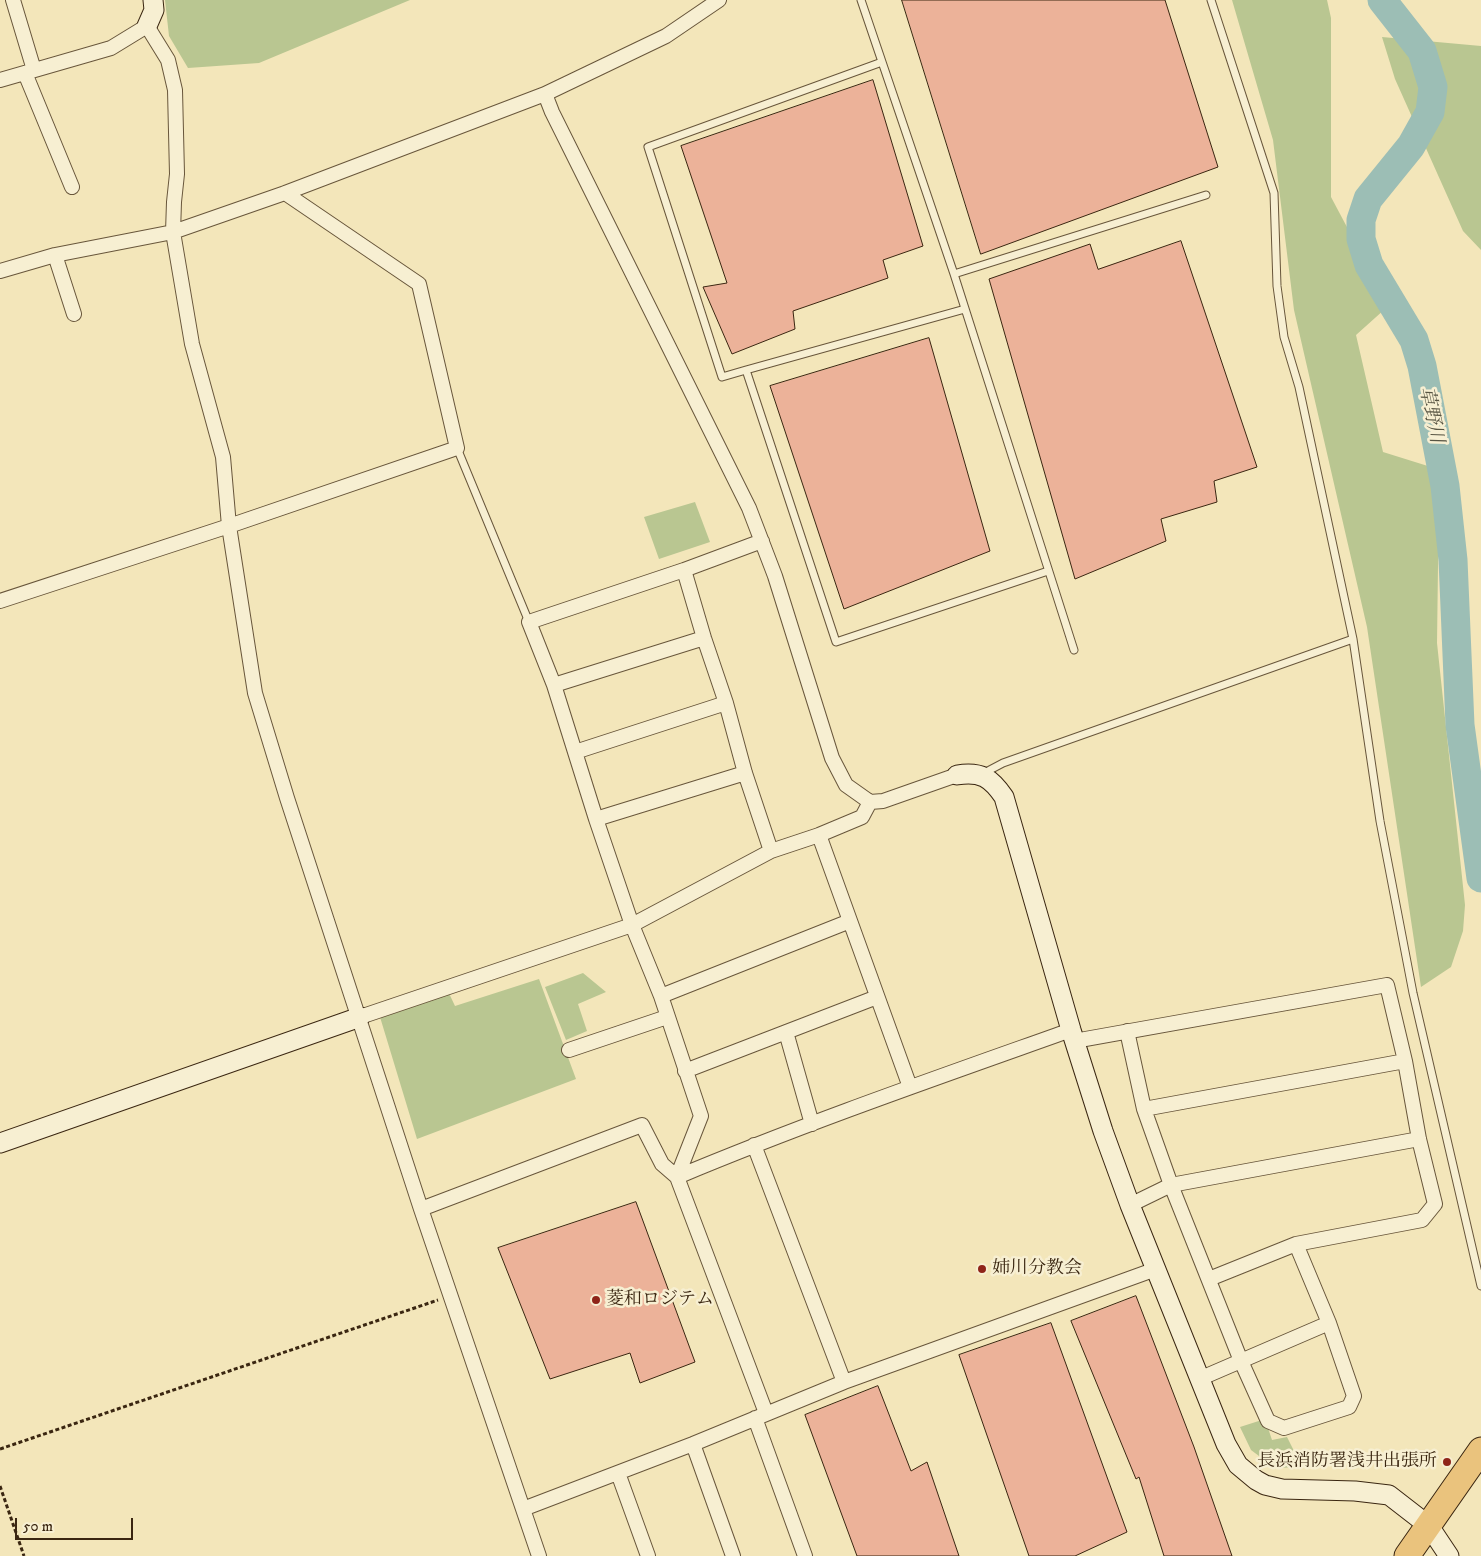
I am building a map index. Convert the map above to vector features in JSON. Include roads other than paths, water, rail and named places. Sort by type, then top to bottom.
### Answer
[{"type":"highway","points":[[1408,1556],[1481,1450]]},
{"type":"street","points":[[13,0],[29,71],[72,187]]},
{"type":"street","points":[[0,80],[111,48],[147,26],[154,10],[153,0]]},
{"type":"street","points":[[0,271],[55,255],[173,232],[285,193],[545,94],[666,36],[719,0]]},
{"type":"street","points":[[147,26],[168,60],[175,90],[178,174],[174,202],[173,232],[192,344],[223,457],[229,526],[255,692],[450,1296],[539,1556]]},
{"type":"street","points":[[545,94],[561,130],[749,508],[775,576],[832,758],[846,785],[870,802],[882,801],[957,775],[968,773],[981,775],[995,784],[1004,797],[1073,1036],[1103,1131],[1130,1205],[1199,1379],[1226,1444],[1238,1465],[1265,1485],[1282,1489],[1355,1491],[1389,1495],[1429,1526],[1449,1556]]},
{"type":"street","points":[[0,601],[229,526],[457,448],[419,284],[285,193]]},
{"type":"street","points":[[55,255],[74,314]]},
{"type":"street","points":[[678,1177],[701,1116],[661,996],[632,925],[554,685],[529,622],[684,570],[762,541]]},
{"type":"street","points":[[684,570],[726,703],[745,773],[771,851]]},
{"type":"street","points":[[554,685],[704,638]]},
{"type":"street","points":[[575,752],[726,703]]},
{"type":"street","points":[[596,819],[745,773]]},
{"type":"street","points":[[0,1143],[360,1017],[632,925],[771,851],[819,835],[862,817],[870,802]]},
{"type":"street","points":[[819,835],[910,1087]]},
{"type":"street","points":[[661,996],[850,921]]},
{"type":"street","points":[[678,1177],[754,1145],[910,1087],[1073,1036],[1127,1031],[1387,985],[1405,1061],[1419,1139],[1435,1204],[1422,1220],[1296,1244],[1209,1280]]},
{"type":"street","points":[[686,1071],[877,997]]},
{"type":"street","points":[[569,1050],[668,1017]]},
{"type":"street","points":[[1127,1031],[1144,1109],[1171,1185],[1241,1361],[1268,1421],[1284,1428],[1349,1407],[1354,1396],[1329,1323],[1296,1244]]},
{"type":"street","points":[[786,1032],[812,1124]]},
{"type":"street","points":[[1144,1109],[1405,1061]]},
{"type":"street","points":[[422,1209],[642,1125],[662,1164],[678,1177],[760,1416],[805,1556]]},
{"type":"street","points":[[1130,1205],[1171,1185],[1419,1139]]},
{"type":"street","points":[[754,1145],[844,1382]]},
{"type":"street","points":[[523,1509],[692,1444],[844,1382],[1156,1269]]},
{"type":"street","points":[[1199,1379],[1329,1323]]},
{"type":"street","points":[[692,1444],[733,1556]]},
{"type":"street","points":[[618,1473],[648,1556]]},
{"type":"lane","points":[[861,0],[954,274],[1074,650]]},
{"type":"lane","points":[[1211,0],[1274,193],[1277,286],[1284,337],[1299,387],[1352,639],[1380,821],[1413,993],[1481,1286]]},
{"type":"lane","points":[[882,62],[648,147],[722,378],[964,308]]},
{"type":"lane","points":[[954,274],[1206,195]]},
{"type":"lane","points":[[746,370],[836,642],[1048,571]]},
{"type":"lane","points":[[457,448],[529,622]]},
{"type":"lane","points":[[981,775],[1003,763],[1352,639]]},
{"type":"waterway","name":"草野川","points":[[1382,0],[1422,51],[1433,87],[1430,112],[1411,146],[1368,199],[1361,220],[1361,239],[1369,265],[1414,340],[1422,366],[1445,486],[1453,560],[1460,725],[1481,878]]},
{"type":"place","name":"姉川分教会","points":[[982,1269]]},
{"type":"place","name":"菱和ロジテム","points":[[596,1300]]},
{"type":"place","name":"長浜消防署浅井出張所","points":[[1447,1462]]}]
